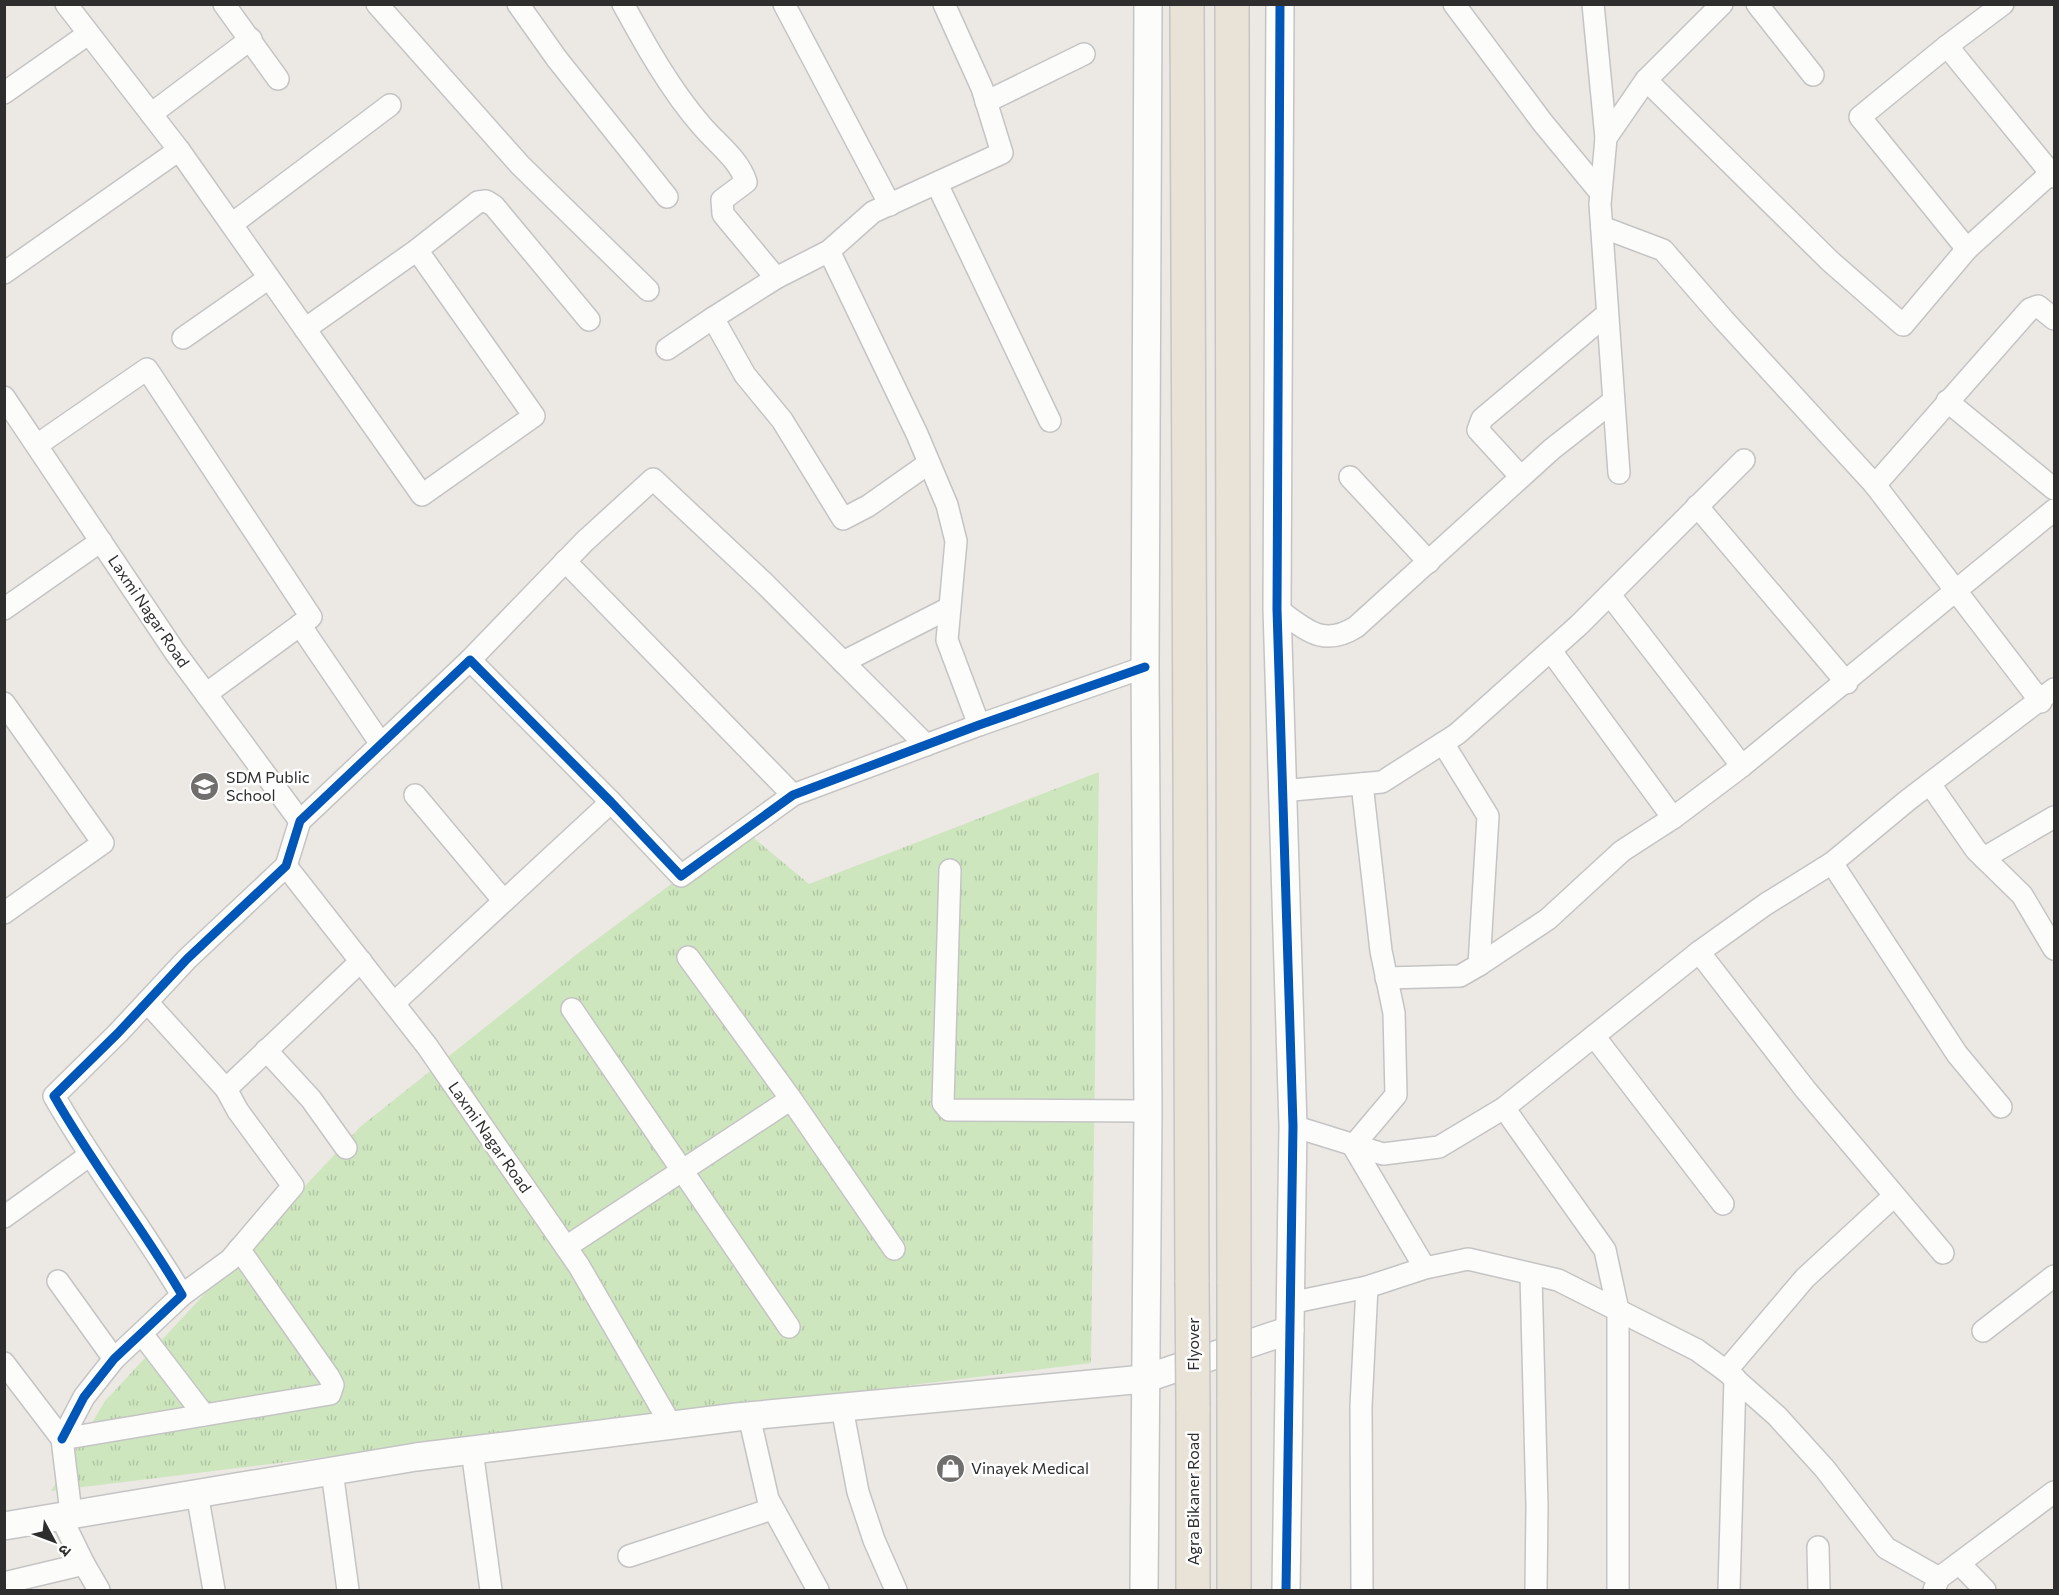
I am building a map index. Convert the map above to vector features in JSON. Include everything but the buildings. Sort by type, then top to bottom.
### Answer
[{"type":"highway","name":"Flyover","points":[[1187,4],[1193,1407]]},
{"type":"highway","points":[[1232,4],[1234,1590]]},
{"type":"highway","name":"Agra Bikaner Road","points":[[1193,1407],[1193,1590]]},
{"type":"street","points":[[66,4],[179,150],[422,495],[534,416],[417,250]]},
{"type":"street","points":[[224,4],[278,79]]},
{"type":"street","points":[[377,4],[520,165],[648,290]]},
{"type":"street","points":[[518,4],[557,58],[667,196]]},
{"type":"street","points":[[623,4],[649,51],[700,124],[742,169],[746,182],[722,200],[723,214],[776,278]]},
{"type":"street","points":[[784,4],[890,205]]},
{"type":"street","points":[[667,350],[776,278],[829,251],[873,212],[1002,153],[986,102],[944,4]]},
{"type":"street","points":[[1144,1590],[1148,1111],[1145,667],[1148,4]]},
{"type":"street","points":[[1280,4],[1278,609],[1281,791],[1293,1126],[1286,1590]]},
{"type":"street","points":[[1454,4],[1543,123],[1600,192]]},
{"type":"street","points":[[1593,4],[1606,138],[1600,192],[1612,402],[1619,473]]},
{"type":"street","points":[[1606,138],[1646,80],[1722,4]]},
{"type":"street","points":[[1757,4],[1813,75]]},
{"type":"street","points":[[1967,249],[1860,117],[1947,45],[2003,4]]},
{"type":"street","points":[[4,93],[88,34]]},
{"type":"street","points":[[151,114],[251,39]]},
{"type":"street","points":[[1646,80],[1899,324],[1905,324],[1967,249],[2053,175],[1947,45]]},
{"type":"street","points":[[986,102],[1084,54]]},
{"type":"street","points":[[232,224],[390,105]]},
{"type":"street","points":[[4,273],[179,150]]},
{"type":"street","points":[[937,184],[1050,421]]},
{"type":"street","points":[[305,329],[417,250],[478,202],[486,201],[494,206],[589,320]]},
{"type":"street","points":[[1293,1126],[1383,1154],[1438,1147],[1504,1108],[1699,952],[1766,904],[1832,863],[1930,784],[2048,695],[1956,590],[1875,485],[1723,319],[1664,250],[1602,227]]},
{"type":"street","points":[[829,251],[947,505],[956,541],[947,640],[979,725]]},
{"type":"street","points":[[183,338],[269,278]]},
{"type":"street","points":[[1875,485],[2030,309],[2038,306],[2055,319]]},
{"type":"street","points":[[1521,477],[1478,430],[1482,419],[1607,314]]},
{"type":"street","points":[[713,318],[745,375],[782,420],[843,519],[868,506],[929,463]]},
{"type":"street","points":[[37,445],[147,369],[312,617],[206,694]]},
{"type":"street","name":"Laxmi Nagar Road","points":[[4,396],[206,694],[300,821]]},
{"type":"street","points":[[1947,401],[2055,489]]},
{"type":"street","points":[[1278,609],[1324,638],[1341,636],[1356,627],[1552,449],[1612,402]]},
{"type":"street","points":[[1281,791],[1382,782],[1457,734],[1610,595],[1744,460]]},
{"type":"street","points":[[1350,477],[1429,562]]},
{"type":"street","points":[[182,1295],[155,1249],[90,1155],[54,1096],[187,959],[286,866],[300,821],[470,660],[565,561],[653,479],[926,745]]},
{"type":"street","points":[[1697,506],[1847,683]]},
{"type":"street","points":[[1386,978],[1460,976],[1548,919],[1622,851],[1673,818],[1742,766],[1847,683],[1956,590],[2055,510]]},
{"type":"street","points":[[4,609],[101,541]]},
{"type":"street","points":[[565,561],[793,795]]},
{"type":"street","points":[[1610,595],[1742,766]]},
{"type":"street","points":[[843,662],[949,608]]},
{"type":"street","points":[[300,625],[381,744]]},
{"type":"street","points":[[1551,651],[1673,818]]},
{"type":"street","points":[[470,660],[681,876],[793,795],[979,725],[1145,667]]},
{"type":"street","points":[[4,703],[103,843],[4,913]]},
{"type":"street","points":[[1443,743],[1488,816],[1479,965]]},
{"type":"street","points":[[1353,1146],[1396,1095],[1394,1013],[1381,951],[1362,784]]},
{"type":"street","points":[[1930,784],[1984,858],[2022,895],[2055,949]]},
{"type":"street","points":[[415,795],[503,900]]},
{"type":"street","points":[[394,1003],[611,802]]},
{"type":"street","points":[[1984,858],[2055,817]]},
{"type":"street","points":[[1832,863],[1957,1054],[2001,1107]]},
{"type":"street","name":"Laxmi Nagar Road","points":[[286,866],[394,1003],[566,1247],[671,1425]]},
{"type":"street","points":[[950,870],[943,1103],[949,1110],[1148,1111]]},
{"type":"street","points":[[1699,952],[1805,1089],[1943,1253]]},
{"type":"street","points":[[688,957],[791,1099],[894,1249]]},
{"type":"street","points":[[226,1089],[361,961]]},
{"type":"street","points":[[99,1590],[84,1564],[65,1514],[63,1439],[84,1397],[114,1359],[182,1295],[230,1260],[293,1186],[238,1111],[226,1089],[147,1002]]},
{"type":"street","points":[[572,1009],[789,1327]]},
{"type":"street","points":[[1594,1036],[1723,1204]]},
{"type":"street","points":[[266,1050],[311,1099],[346,1148]]},
{"type":"street","points":[[566,1247],[791,1099]]},
{"type":"street","points":[[1504,1108],[1605,1250],[1618,1310],[1618,1590]]},
{"type":"street","points":[[1353,1146],[1425,1268]]},
{"type":"street","points":[[4,1217],[90,1155]]},
{"type":"street","points":[[1729,1590],[1731,1375],[1806,1278],[1894,1196]]},
{"type":"street","points":[[63,1439],[330,1394],[333,1385],[240,1249]]},
{"type":"street","points":[[1290,1303],[1367,1287],[1425,1268],[1468,1259],[1558,1280],[1697,1350],[1731,1375],[1778,1416],[1825,1469],[1886,1548],[1936,1584],[1959,1563],[2055,1492]]},
{"type":"street","points":[[1531,1275],[1536,1590]]},
{"type":"street","points":[[1983,1331],[2055,1275]]},
{"type":"street","points":[[58,1281],[114,1359]]},
{"type":"street","points":[[1362,1590],[1361,1406],[1367,1287]]},
{"type":"street","points":[[4,1526],[65,1514],[472,1450],[749,1416],[1144,1379],[1290,1330]]},
{"type":"street","points":[[142,1334],[204,1415]]},
{"type":"street","points":[[4,1363],[63,1439]]},
{"type":"street","points":[[842,1408],[858,1492],[874,1540],[896,1590]]},
{"type":"street","points":[[749,1416],[772,1509],[818,1590]]},
{"type":"street","points":[[472,1450],[491,1590]]},
{"type":"street","points":[[332,1471],[348,1590]]},
{"type":"street","points":[[197,1493],[214,1590]]},
{"type":"street","points":[[629,1556],[772,1509]]},
{"type":"street","points":[[1818,1547],[1819,1590]]},
{"type":"street","points":[[1959,1563],[1985,1590]]},
{"type":"street","points":[[4,1582],[84,1564]]},
{"type":"green space","points":[[1099,772],[1091,1363],[51,1491],[105,1401],[360,1127],[577,954],[744,830],[809,884]]},
{"type":"cycle path","points":[[1280,4],[1277,609],[1293,1126],[1286,1590]]},
{"type":"cycle path","points":[[62,1439],[84,1397],[114,1359],[182,1295],[54,1096],[118,1033],[187,959],[286,866],[300,821],[470,660],[681,876],[793,795],[979,725],[1145,667]]},
{"type":"place","name":"SDM Public School","points":[[205,786]]},
{"type":"place","name":"Vinayek Medical","points":[[950,1468]]}]
